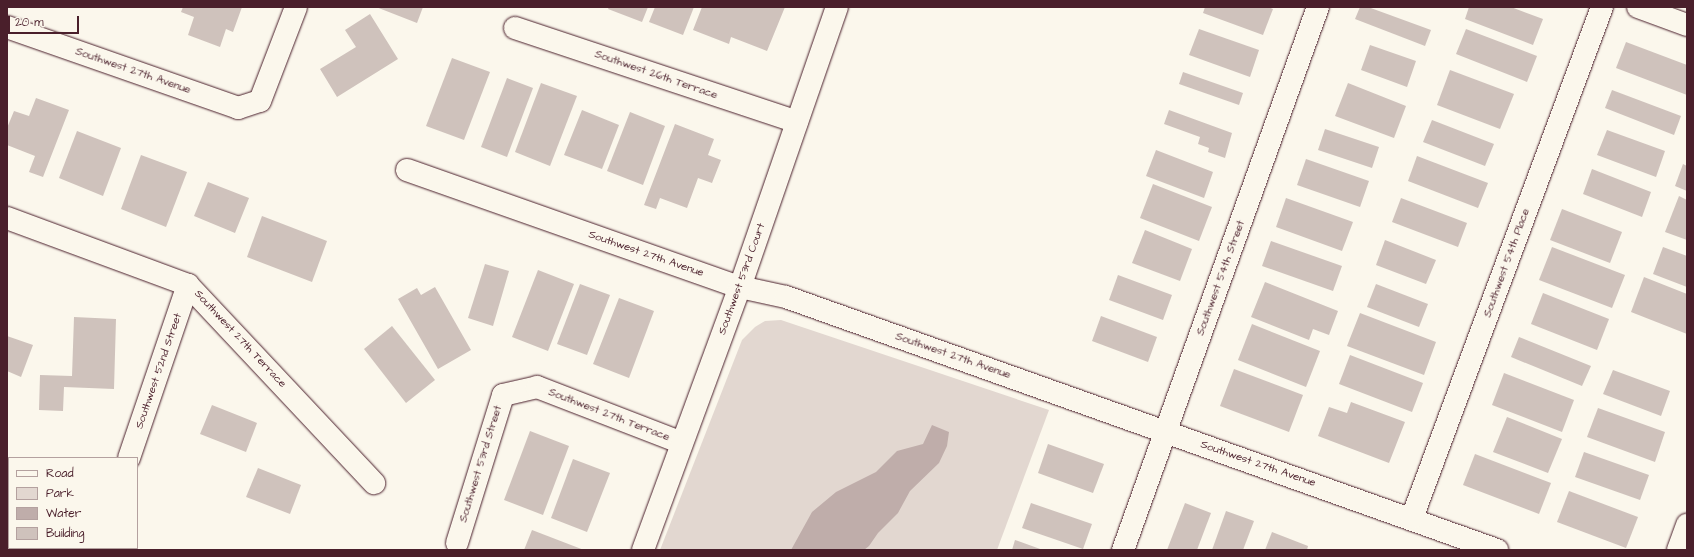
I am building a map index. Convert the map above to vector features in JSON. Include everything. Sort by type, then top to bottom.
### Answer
[{"type":"street","name":"Southwest 27th Avenue","points":[[7,27],[238,108],[260,101],[296,7]]},
{"type":"street","name":"Southwest 53rd Court","points":[[643,550],[740,287],[837,7]]},
{"type":"street","name":"Southwest 54th Street","points":[[1123,550],[1318,7]]},
{"type":"street","name":"Southwest 54th Place","points":[[1412,518],[1602,7]]},
{"type":"street","points":[[1638,7],[1687,25]]},
{"type":"street","name":"Southwest 26th Terrace","points":[[515,28],[797,122]]},
{"type":"street","name":"Southwest 27th Avenue","points":[[407,170],[740,287],[786,297],[1412,518],[1497,550]]},
{"type":"street","name":"Southwest 27th Terrace","points":[[7,218],[188,285],[374,482]]},
{"type":"street","name":"Southwest 52nd Street","points":[[130,457],[188,285]]},
{"type":"street","name":"Southwest 27th Terrace","points":[[537,387],[682,443]]},
{"type":"street","name":"Southwest 53rd Street","points":[[457,543],[503,395],[537,387]]},
{"type":"street","points":[[1678,550],[1687,525]]},
{"type":"green space","points":[[781,320],[1049,410],[997,550],[660,550],[742,340],[755,327],[765,321]]},
{"type":"water","points":[[932,425],[949,432],[947,446],[939,463],[910,491],[898,513],[878,533],[869,546],[864,550],[791,550],[812,512],[836,492],[876,472],[897,451],[923,444]]},
{"type":"building","points":[[183,7],[242,7],[233,32],[226,29],[220,47],[188,35],[194,17],[181,12]]},
{"type":"building","points":[[376,7],[423,7],[417,23]]},
{"type":"building","points":[[609,7],[648,7],[642,22],[608,9]]},
{"type":"building","points":[[655,7],[694,7],[683,35],[649,22]]},
{"type":"building","points":[[702,7],[785,7],[767,51],[731,37],[729,44],[693,30]]},
{"type":"building","points":[[1205,7],[1268,7],[1273,9],[1263,35],[1203,13]]},
{"type":"building","points":[[1360,7],[1368,7],[1431,30],[1425,46],[1355,19]]},
{"type":"building","points":[[1469,7],[1511,7],[1543,19],[1533,45],[1465,19]]},
{"type":"building","points":[[370,14],[398,59],[337,97],[320,69],[356,47],[345,30]]},
{"type":"building","points":[[1199,29],[1259,50],[1250,77],[1189,55]]},
{"type":"building","points":[[1466,29],[1537,56],[1527,82],[1456,54]]},
{"type":"building","points":[[1626,42],[1687,65],[1687,95],[1616,68]]},
{"type":"building","points":[[1370,45],[1416,61],[1407,87],[1361,70]]},
{"type":"building","points":[[452,58],[490,72],[464,140],[426,126]]},
{"type":"building","points":[[1450,70],[1514,94],[1500,129],[1437,105]]},
{"type":"building","points":[[1183,72],[1243,93],[1239,105],[1179,84]]},
{"type":"building","points":[[507,78],[533,88],[507,157],[481,147]]},
{"type":"building","points":[[541,83],[577,96],[550,166],[515,152]]},
{"type":"building","points":[[1348,83],[1406,106],[1394,138],[1335,116]]},
{"type":"building","points":[[1612,90],[1681,116],[1674,135],[1605,108]]},
{"type":"building","points":[[36,98],[69,110],[43,177],[29,172],[35,156],[7,145],[7,128],[14,111],[29,116]]},
{"type":"building","points":[[582,110],[619,125],[602,169],[564,155]]},
{"type":"building","points":[[1169,110],[1232,133],[1225,158],[1208,152],[1209,148],[1198,144],[1200,137],[1164,124]]},
{"type":"building","points":[[630,112],[665,126],[643,185],[607,171]]},
{"type":"building","points":[[1432,120],[1494,144],[1485,166],[1423,142]]},
{"type":"building","points":[[675,124],[714,139],[708,155],[721,160],[712,183],[698,178],[687,208],[660,198],[656,209],[644,205]]},
{"type":"building","points":[[1325,129],[1379,147],[1372,168],[1318,150]]},
{"type":"building","points":[[1607,130],[1665,151],[1656,177],[1597,155]]},
{"type":"building","points":[[77,131],[121,148],[103,196],[59,178]]},
{"type":"building","points":[[1156,150],[1213,172],[1204,198],[1146,176]]},
{"type":"building","points":[[141,155],[187,172],[166,227],[121,209]]},
{"type":"building","points":[[1417,156],[1488,183],[1478,208],[1408,181]]},
{"type":"building","points":[[1306,159],[1369,181],[1360,207],[1297,185]]},
{"type":"building","points":[[1683,164],[1687,166],[1687,191],[1675,186]]},
{"type":"building","points":[[1592,169],[1651,192],[1642,217],[1583,194]]},
{"type":"building","points":[[208,182],[249,198],[235,233],[194,216]]},
{"type":"building","points":[[1153,184],[1212,207],[1199,241],[1140,218]]},
{"type":"building","points":[[1679,196],[1687,200],[1687,240],[1665,232]]},
{"type":"building","points":[[1286,198],[1353,222],[1342,251],[1276,227]]},
{"type":"building","points":[[1401,198],[1467,223],[1458,247],[1392,222]]},
{"type":"building","points":[[1562,209],[1622,232],[1610,263],[1550,240]]},
{"type":"building","points":[[262,216],[327,241],[312,282],[247,257]]},
{"type":"building","points":[[1145,230],[1192,249],[1180,281],[1132,263]]},
{"type":"building","points":[[1385,240],[1436,260],[1426,284],[1376,265]]},
{"type":"building","points":[[1271,241],[1342,266],[1333,291],[1262,266]]},
{"type":"building","points":[[1552,247],[1625,275],[1612,308],[1539,280]]},
{"type":"building","points":[[1663,247],[1687,256],[1687,287],[1653,274]]},
{"type":"building","points":[[485,264],[509,271],[493,326],[468,318]]},
{"type":"building","points":[[538,270],[574,284],[548,351],[512,337]]},
{"type":"building","points":[[1118,275],[1172,295],[1163,320],[1109,300]]},
{"type":"building","points":[[1644,277],[1687,294],[1687,334],[1631,312]]},
{"type":"building","points":[[1265,282],[1338,311],[1329,335],[1313,329],[1309,340],[1251,317]]},
{"type":"building","points":[[580,284],[610,295],[587,355],[557,344]]},
{"type":"building","points":[[1376,284],[1428,304],[1419,327],[1367,307]]},
{"type":"building","points":[[435,287],[471,350],[438,369],[398,299],[417,288],[421,295]]},
{"type":"building","points":[[1543,293],[1609,319],[1597,350],[1531,324]]},
{"type":"building","points":[[619,298],[654,311],[629,378],[593,364]]},
{"type":"building","points":[[1360,313],[1436,342],[1424,375],[1347,346]]},
{"type":"building","points":[[1101,316],[1157,337],[1148,362],[1092,341]]},
{"type":"building","points":[[74,317],[116,319],[114,389],[64,387],[63,411],[39,410],[40,375],[72,376]]},
{"type":"building","points":[[1252,324],[1320,351],[1306,387],[1238,360]]},
{"type":"building","points":[[392,326],[435,380],[406,403],[364,349]]},
{"type":"building","points":[[7,336],[33,345],[21,377],[7,371]]},
{"type":"building","points":[[1519,337],[1591,366],[1582,386],[1511,357]]},
{"type":"building","points":[[1350,355],[1423,383],[1412,412],[1339,384]]},
{"type":"building","points":[[1234,369],[1303,395],[1289,432],[1220,406]]},
{"type":"building","points":[[1613,370],[1670,391],[1661,416],[1603,394]]},
{"type":"building","points":[[1504,373],[1574,400],[1562,432],[1492,405]]},
{"type":"building","points":[[1351,402],[1405,422],[1389,463],[1318,436],[1329,407],[1347,413]]},
{"type":"building","points":[[212,405],[257,423],[246,452],[200,434]]},
{"type":"building","points":[[1598,408],[1665,432],[1655,462],[1587,437]]},
{"type":"building","points":[[1507,417],[1562,439],[1548,473],[1493,452]]},
{"type":"building","points":[[530,431],[569,446],[543,515],[504,500]]},
{"type":"building","points":[[1048,444],[1104,464],[1093,493],[1038,473]]},
{"type":"building","points":[[1584,452],[1649,475],[1640,500],[1575,477]]},
{"type":"building","points":[[1475,454],[1551,483],[1539,514],[1463,485]]},
{"type":"building","points":[[573,459],[610,473],[587,532],[551,518]]},
{"type":"building","points":[[258,468],[301,485],[290,514],[246,497]]},
{"type":"building","points":[[1569,491],[1638,517],[1626,548],[1557,522]]},
{"type":"building","points":[[1031,503],[1092,524],[1083,549],[1022,528]]},
{"type":"building","points":[[1185,503],[1211,513],[1197,550],[1167,550]]},
{"type":"building","points":[[1226,511],[1254,521],[1243,550],[1212,550]]},
{"type":"building","points":[[532,530],[584,550],[524,550]]},
{"type":"building","points":[[1272,532],[1308,546],[1307,550],[1265,550]]},
{"type":"building","points":[[1015,540],[1043,550],[1012,550]]}]
